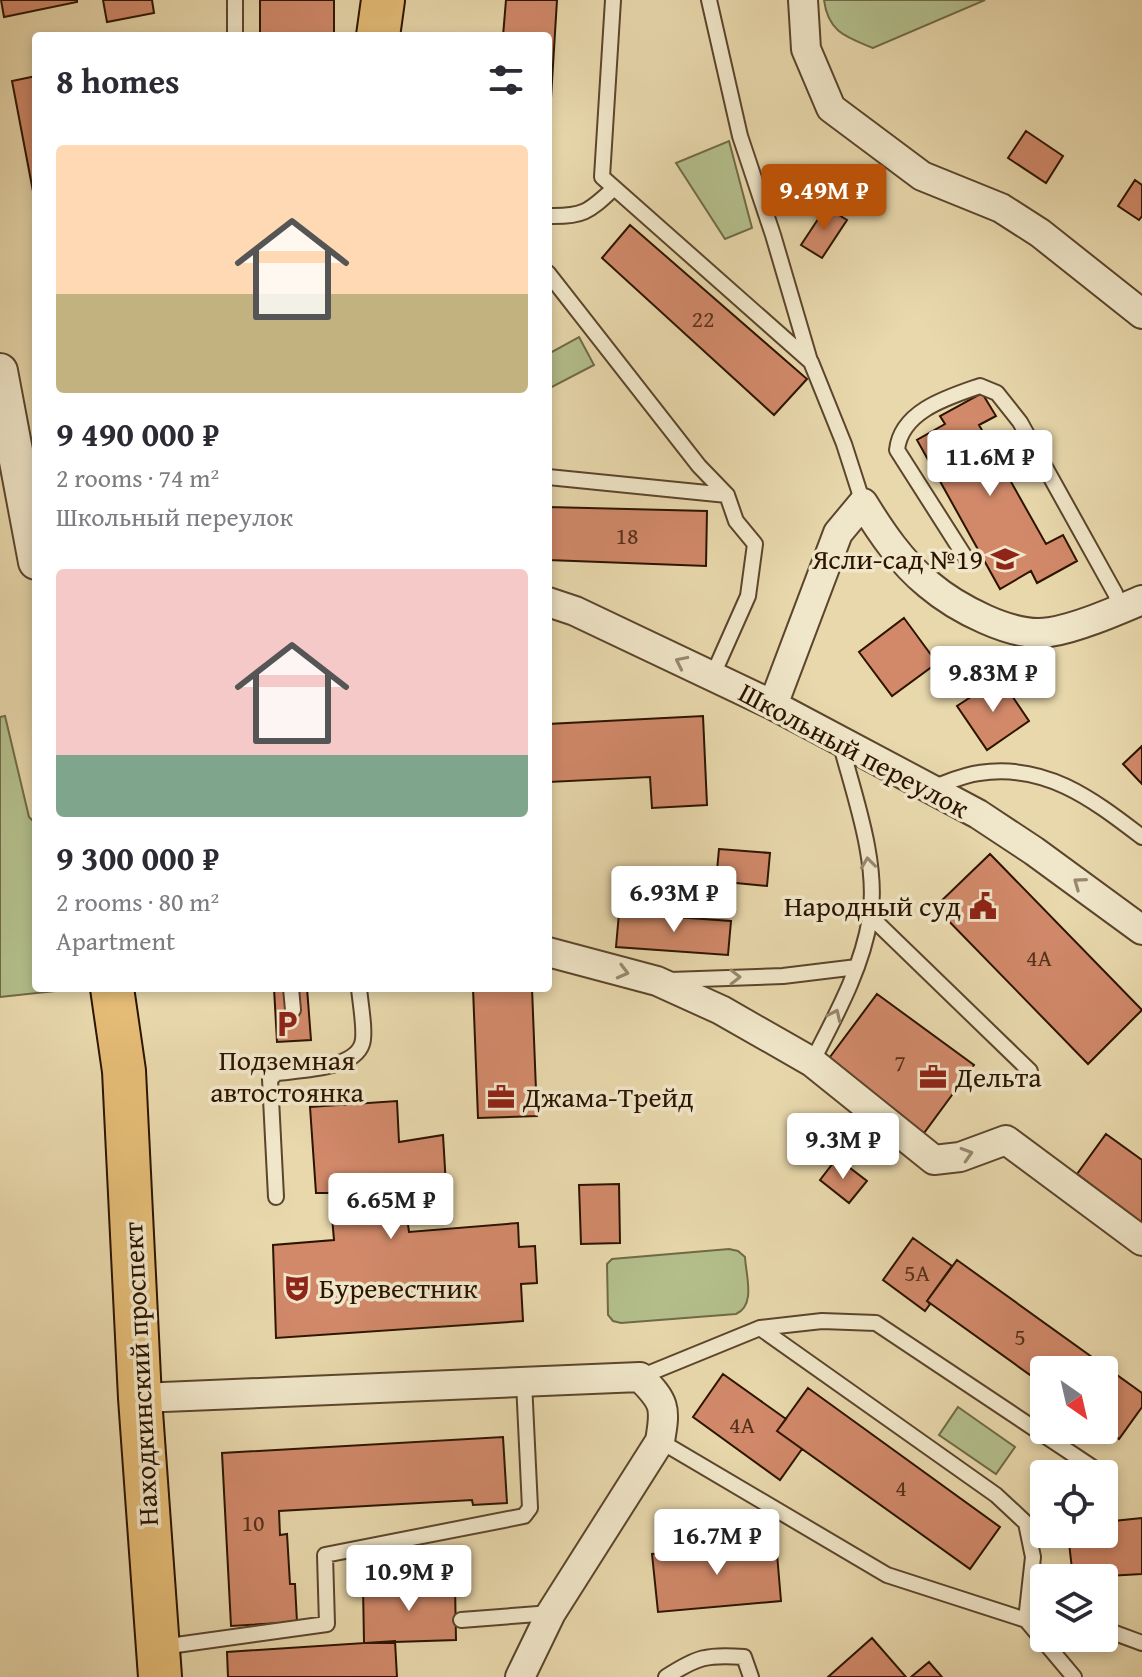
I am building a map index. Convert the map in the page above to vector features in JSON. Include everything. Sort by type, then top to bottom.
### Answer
[{"type":"main road","points":[[379,32],[383,0]]},
{"type":"main road","name":"Находкинский проспект","points":[[113,992],[124,1071],[140,1398],[159,1662]]},
{"type":"main road","name":"Находкинский проспект","points":[[124,1071],[129,1020],[137,992]]},
{"type":"street","points":[[803,0],[806,49],[831,108],[922,176],[1001,208],[1040,233],[1142,314]]},
{"type":"street","points":[[0,371],[18,431],[32,533]]},
{"type":"street","points":[[773,705],[838,533],[863,503],[889,543],[928,584],[993,624],[1049,633],[1131,604]]},
{"type":"street","name":"Школьный переулок","points":[[552,603],[575,611],[773,705],[978,814],[1142,930]]},
{"type":"street","points":[[552,953],[657,981],[721,1010],[812,1062],[934,1160],[960,1157],[1006,1140],[1142,1241]]},
{"type":"street","points":[[140,1398],[640,1377],[657,1393],[665,1413],[660,1441],[551,1613],[520,1677]]},
{"type":"lane","points":[[235,0],[235,32]]},
{"type":"lane","points":[[613,0],[602,177],[811,362]]},
{"type":"lane","points":[[709,0],[740,136],[811,362],[844,444],[863,503]]},
{"type":"lane","points":[[552,216],[573,217],[591,210],[613,189]]},
{"type":"lane","points":[[552,278],[699,466],[727,495],[736,521],[755,544],[748,596],[712,677]]},
{"type":"lane","points":[[969,563],[897,450],[898,434],[911,420],[942,400],[980,386],[997,393],[1020,422],[1115,593],[1131,604]]},
{"type":"lane","points":[[552,477],[727,495]]},
{"type":"lane","points":[[812,1062],[857,967],[871,917],[870,864],[840,742]]},
{"type":"lane","points":[[929,788],[976,773],[1001,771],[1037,775],[1089,797],[1142,837]]},
{"type":"lane","points":[[871,917],[1030,1071]]},
{"type":"lane","points":[[657,981],[783,976],[857,967]]},
{"type":"lane","points":[[291,992],[293,1010]]},
{"type":"lane","points":[[276,1197],[270,1079],[277,1073],[342,1063],[356,1055],[363,1043],[359,992]]},
{"type":"lane","points":[[640,1377],[760,1328],[822,1321],[876,1323],[1082,1460]]},
{"type":"lane","points":[[760,1328],[996,1495],[1026,1523],[1033,1557],[1026,1620],[1074,1677]]},
{"type":"lane","points":[[159,1662],[327,1624],[325,1555],[524,1516],[530,1508],[524,1382]]},
{"type":"lane","points":[[660,1441],[887,1575],[1030,1620]]},
{"type":"lane","points":[[461,1620],[551,1613]]},
{"type":"lane","points":[[1118,1634],[1142,1643]]},
{"type":"lane","points":[[666,1677],[696,1658],[714,1654],[744,1657],[751,1677]]},
{"type":"green space","points":[[824,0],[985,0],[873,48],[840,32],[826,11]]},
{"type":"green space","points":[[729,141],[752,228],[725,239],[676,163]]},
{"type":"green space","points":[[579,337],[594,365],[552,387],[552,352]]},
{"type":"green space","points":[[5,716],[32,820],[32,992],[46,992],[0,997],[0,717]]},
{"type":"green space","points":[[729,1249],[745,1257],[748,1281],[746,1304],[736,1314],[621,1323],[613,1321],[608,1315],[607,1264],[612,1259]]},
{"type":"green space","points":[[958,1407],[1015,1447],[996,1474],[939,1435]]},
{"type":"building","points":[[1,0],[77,0],[77,2],[4,17]]},
{"type":"building","points":[[103,0],[152,0],[154,13],[107,22]]},
{"type":"building","points":[[260,0],[334,0],[334,32],[260,32]]},
{"type":"building","points":[[506,0],[557,0],[552,82],[552,32],[503,32]]},
{"type":"building","points":[[32,77],[32,186],[12,81]]},
{"type":"building","points":[[1026,131],[1063,156],[1046,183],[1008,158]]},
{"type":"building","points":[[1135,180],[1142,185],[1142,216],[1139,220],[1118,206]]},
{"type":"building","points":[[826,207],[847,220],[822,258],[801,245]]},
{"type":"building","points":[[630,225],[807,379],[774,415],[602,258]]},
{"type":"building","points":[[982,393],[996,416],[979,425],[1046,544],[1063,535],[1077,561],[1037,583],[1031,571],[1000,589],[917,440],[945,424],[940,416]]},
{"type":"building","points":[[552,507],[707,511],[706,566],[552,560]]},
{"type":"building","points":[[904,618],[937,663],[892,696],[859,652]]},
{"type":"building","points":[[1000,678],[1029,721],[987,750],[957,706]]},
{"type":"building","points":[[703,716],[707,805],[652,808],[650,777],[552,782],[552,724]]},
{"type":"building","points":[[1142,746],[1142,784],[1123,764]]},
{"type":"building","points":[[719,849],[770,853],[767,886],[716,881]]},
{"type":"building","points":[[990,854],[1142,1010],[1088,1064],[935,907]]},
{"type":"building","points":[[619,913],[731,921],[728,955],[616,947]]},
{"type":"building","points":[[274,992],[307,992],[311,1040],[277,1042]]},
{"type":"building","points":[[473,992],[532,992],[537,1116],[478,1118]]},
{"type":"building","points":[[877,994],[974,1065],[924,1133],[827,1061]]},
{"type":"building","points":[[397,1101],[399,1142],[443,1135],[446,1186],[403,1188],[409,1232],[518,1223],[519,1247],[535,1246],[537,1283],[521,1284],[523,1321],[276,1338],[273,1245],[334,1240],[330,1193],[316,1193],[310,1107]]},
{"type":"building","points":[[1106,1134],[1142,1160],[1142,1223],[1077,1174]]},
{"type":"building","points":[[837,1158],[867,1181],[849,1203],[820,1180]]},
{"type":"building","points":[[619,1184],[620,1243],[581,1244],[579,1185]]},
{"type":"building","points":[[913,1238],[952,1266],[927,1301],[930,1304],[925,1311],[883,1280]]},
{"type":"building","points":[[957,1260],[1091,1356],[1030,1356],[1030,1375],[927,1301]]},
{"type":"building","points":[[723,1374],[786,1419],[777,1431],[802,1449],[780,1480],[693,1417]]},
{"type":"building","points":[[1118,1376],[1142,1393],[1142,1407],[1119,1439]]},
{"type":"building","points":[[808,1388],[1000,1527],[970,1569],[777,1431]]},
{"type":"building","points":[[503,1437],[507,1503],[473,1505],[472,1500],[279,1511],[280,1535],[287,1534],[290,1584],[295,1584],[297,1622],[231,1626],[222,1453]]},
{"type":"building","points":[[1142,1518],[1142,1574],[1118,1575],[1118,1564],[1071,1564],[1070,1548],[1118,1548],[1118,1521]]},
{"type":"building","points":[[776,1542],[781,1601],[658,1612],[652,1554]]},
{"type":"building","points":[[455,1584],[456,1640],[364,1643],[363,1586]]},
{"type":"building","points":[[872,1638],[906,1677],[828,1677]]},
{"type":"building","points":[[395,1641],[397,1677],[228,1677],[227,1652]]},
{"type":"building","points":[[929,1662],[942,1677],[911,1677]]},
{"type":"place","name":"Ясли-сад №19","points":[[1005,559]]},
{"type":"place","name":"Народный суд","points":[[983,906]]},
{"type":"place","name":"Подземная автостоянка","points":[[287,1024]]},
{"type":"place","name":"Дельта","points":[[933,1077]]},
{"type":"place","name":"Джама-Трейд","points":[[501,1097]]},
{"type":"place","name":"Буревестник","points":[[297,1288]]}]
